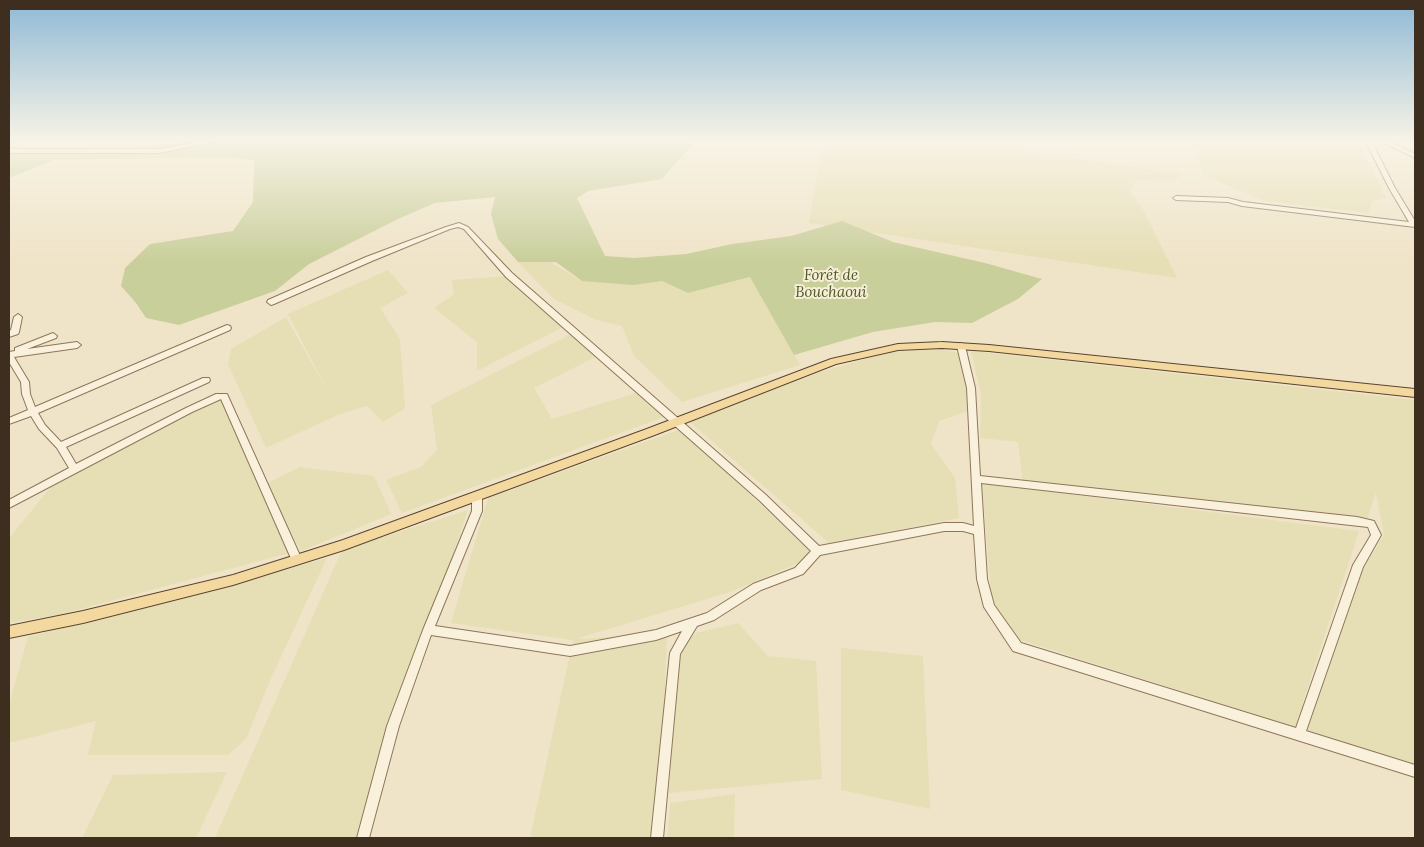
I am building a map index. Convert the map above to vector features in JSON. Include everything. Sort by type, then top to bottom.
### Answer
[{"type":"main road","points":[[9,632],[92,615],[233,580],[297,560],[677,422],[834,361],[898,347],[961,346],[1415,394]]},
{"type":"street","points":[[1389,182],[1415,225]]},
{"type":"street","points":[[1176,198],[1228,200],[1242,204],[1415,225]]},
{"type":"street","points":[[271,302],[369,259],[459,225],[466,228],[509,274],[763,498],[817,551]]},
{"type":"street","points":[[9,334],[15,332],[18,317]]},
{"type":"street","points":[[9,421],[227,328]]},
{"type":"street","points":[[9,355],[53,336]]},
{"type":"street","points":[[9,355],[77,345]]},
{"type":"street","points":[[961,346],[971,388],[982,579],[989,607],[1017,647],[1415,771]]},
{"type":"street","points":[[9,355],[25,382],[26,394],[33,412],[42,427],[60,446],[75,470]]},
{"type":"street","points":[[60,446],[206,380]]},
{"type":"street","points":[[9,504],[189,410],[219,396],[224,396],[297,560]]},
{"type":"street","points":[[976,479],[1358,521],[1371,524],[1376,535],[1358,565],[1299,735]]},
{"type":"street","points":[[363,838],[393,726],[428,630],[477,511],[477,496]]},
{"type":"street","points":[[428,630],[570,651],[656,635],[710,617],[758,587],[799,571],[817,551],[944,527],[963,527],[979,531]]},
{"type":"street","points":[[657,838],[676,653],[693,623]]},
{"type":"shaded area","points":[[816,182],[1137,182],[1130,191],[1144,211],[1177,278],[809,223]]},
{"type":"shaded area","points":[[1217,182],[1378,182],[1386,198],[1372,201],[1368,213],[1265,201]]},
{"type":"shaded area","points":[[518,262],[550,262],[582,281],[662,281],[688,293],[750,277],[800,365],[682,402],[634,356],[622,326],[596,320],[554,299]]},
{"type":"shaded area","points":[[388,270],[408,293],[380,308],[400,339],[405,408],[383,422],[367,406],[340,414],[266,448],[228,364],[231,349],[286,317],[330,396],[288,314]]},
{"type":"shaded area","points":[[506,276],[563,327],[477,371],[477,342],[434,308],[454,294],[452,280]]},
{"type":"shaded area","points":[[575,332],[595,357],[534,388],[552,419],[636,393],[664,417],[402,513],[386,480],[421,467],[437,450],[431,405]]},
{"type":"shaded area","points":[[941,349],[963,354],[971,410],[939,421],[931,444],[955,478],[959,518],[829,543],[690,422],[817,373],[890,352]]},
{"type":"shaded area","points":[[971,351],[1415,400],[1415,765],[1011,637],[991,596],[982,483],[1359,531],[1299,714],[1347,595],[1384,535],[1376,493],[1382,474],[1367,520],[1023,482],[1018,442],[980,438],[981,394]]},
{"type":"shaded area","points":[[227,397],[264,485],[300,467],[374,476],[391,514],[301,551],[267,489],[289,553],[62,614],[9,623],[9,538],[55,482],[210,400]]},
{"type":"shaded area","points":[[681,429],[815,556],[730,592],[576,639],[667,634],[659,838],[530,838],[573,640],[451,623],[488,498]]},
{"type":"shaded area","points":[[468,510],[357,838],[215,838],[342,550]]},
{"type":"shaded area","points":[[327,558],[272,676],[246,739],[228,755],[88,755],[96,721],[9,743],[9,705],[28,637]]},
{"type":"shaded area","points":[[738,623],[768,656],[816,661],[822,779],[669,793],[677,650],[696,633]]},
{"type":"shaded area","points":[[841,648],[923,656],[930,809],[841,790]]},
{"type":"shaded area","points":[[227,772],[196,838],[82,838],[113,775]]},
{"type":"shaded area","points":[[735,794],[734,838],[667,838],[670,803]]},
{"type":"green space","name":"Forêt de Bouchaoui","points":[[253,182],[646,182],[588,191],[577,198],[605,256],[634,258],[686,254],[732,244],[791,236],[842,221],[893,242],[985,263],[1042,279],[1018,299],[972,323],[935,322],[873,332],[794,355],[750,277],[688,293],[662,281],[633,285],[582,281],[556,262],[518,262],[498,239],[491,214],[495,197],[435,203],[398,219],[309,264],[275,291],[179,325],[146,318],[121,286],[125,268],[150,244],[233,231],[253,202]]}]
